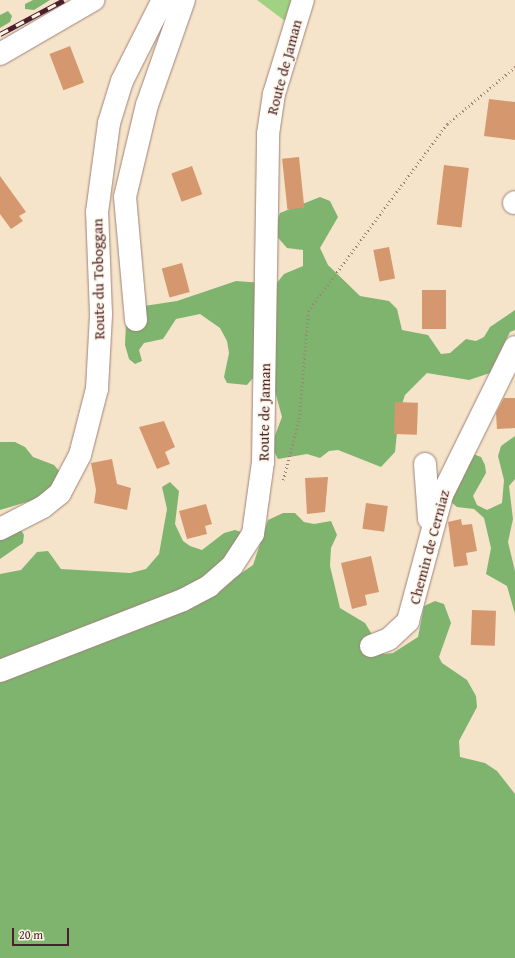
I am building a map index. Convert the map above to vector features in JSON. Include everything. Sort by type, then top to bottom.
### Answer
[{"type":"street","points":[[0,54],[93,0]]},
{"type":"street","name":"Route du Toboggan","points":[[0,529],[43,507],[60,493],[80,455],[97,389],[101,314],[96,212],[109,123],[122,81],[163,0]]},
{"type":"street","points":[[136,320],[125,197],[147,105],[184,0]]},
{"type":"street","name":"Route de Jaman","points":[[0,671],[189,597],[209,586],[232,566],[253,534],[264,462],[268,134],[274,94],[303,0]]},
{"type":"street","name":"Chemin de Cerniaz","points":[[371,646],[389,639],[408,621],[429,550],[432,527],[456,461],[515,347]]},
{"type":"street","points":[[425,464],[432,527]]},
{"type":"path","points":[[282,483],[299,418],[308,311],[447,124],[515,67]]},
{"type":"green space","points":[[33,0],[50,0],[34,10],[25,9],[25,4]]},
{"type":"green space","points":[[257,0],[293,0],[285,21]]},
{"type":"green space","points":[[8,11],[12,16],[10,22],[0,28],[0,15]]},
{"type":"green space","points":[[320,197],[330,201],[338,217],[320,248],[328,265],[360,296],[389,301],[397,309],[402,330],[428,335],[441,354],[450,353],[466,339],[476,341],[484,337],[490,327],[515,310],[515,330],[510,332],[490,373],[469,380],[427,373],[405,395],[399,413],[395,452],[381,467],[338,450],[329,451],[320,458],[307,454],[278,459],[271,446],[282,417],[273,384],[253,378],[247,385],[227,383],[224,377],[229,353],[227,341],[220,328],[200,314],[176,319],[163,339],[144,343],[139,350],[142,361],[135,364],[129,359],[125,345],[126,322],[144,306],[177,301],[236,281],[276,284],[284,274],[303,266],[303,250],[287,248],[273,232],[280,213]]},
{"type":"green space","points":[[515,436],[515,479],[509,486],[513,519],[508,542],[515,571],[515,614],[507,586],[486,574],[491,548],[484,518],[474,509],[457,507],[451,502],[456,479],[473,454],[481,457],[485,465],[486,473],[473,496],[477,505],[487,510],[502,503],[504,480],[498,456],[501,446]]},
{"type":"green space","points":[[0,442],[15,442],[25,447],[33,457],[54,465],[60,472],[60,481],[37,499],[0,510]]},
{"type":"green space","points":[[170,482],[179,491],[175,524],[183,541],[190,546],[202,550],[224,533],[235,530],[241,532],[234,572],[240,574],[253,565],[268,520],[283,513],[295,513],[304,522],[314,524],[331,521],[337,535],[331,548],[330,566],[340,608],[365,623],[384,654],[393,653],[418,637],[424,606],[435,601],[444,604],[451,623],[439,657],[442,663],[467,680],[476,696],[477,707],[459,741],[460,757],[485,763],[497,771],[515,794],[515,958],[0,958],[0,574],[21,570],[37,552],[48,551],[61,569],[130,573],[146,569],[159,554],[167,509],[162,487]]},
{"type":"green space","points":[[21,530],[24,535],[23,543],[0,559],[0,536]]},
{"type":"building","points":[[70,46],[84,82],[63,90],[49,54]]},
{"type":"building","points":[[489,99],[515,102],[515,140],[484,136]]},
{"type":"building","points":[[299,157],[304,208],[287,209],[282,159]]},
{"type":"building","points":[[444,165],[469,168],[462,228],[437,225]]},
{"type":"building","points":[[192,166],[202,194],[182,202],[171,174]]},
{"type":"building","points":[[0,176],[26,212],[19,216],[23,221],[11,229],[0,214]]},
{"type":"building","points":[[389,247],[395,278],[379,281],[373,250]]},
{"type":"building","points":[[182,263],[190,292],[169,297],[162,268]]},
{"type":"building","points":[[422,290],[446,290],[446,329],[422,329]]},
{"type":"building","points":[[504,398],[515,398],[515,428],[497,429],[496,413]]},
{"type":"building","points":[[395,402],[418,403],[417,435],[394,434]]},
{"type":"building","points":[[164,421],[175,447],[165,452],[170,464],[157,469],[139,427]]},
{"type":"building","points":[[112,459],[117,484],[131,488],[127,510],[94,503],[96,490],[91,463]]},
{"type":"building","points":[[328,477],[325,512],[307,514],[305,478]]},
{"type":"building","points":[[366,503],[388,506],[384,532],[362,529]]},
{"type":"building","points":[[206,504],[212,524],[205,526],[207,534],[187,539],[179,511]]},
{"type":"building","points":[[461,519],[462,525],[472,524],[477,551],[466,553],[468,565],[454,567],[448,522]]},
{"type":"building","points":[[371,556],[379,592],[365,595],[367,605],[352,609],[341,563]]},
{"type":"building","points":[[472,610],[496,611],[495,646],[471,645]]},
{"type":"railway","points":[[0,34],[64,0]]}]
